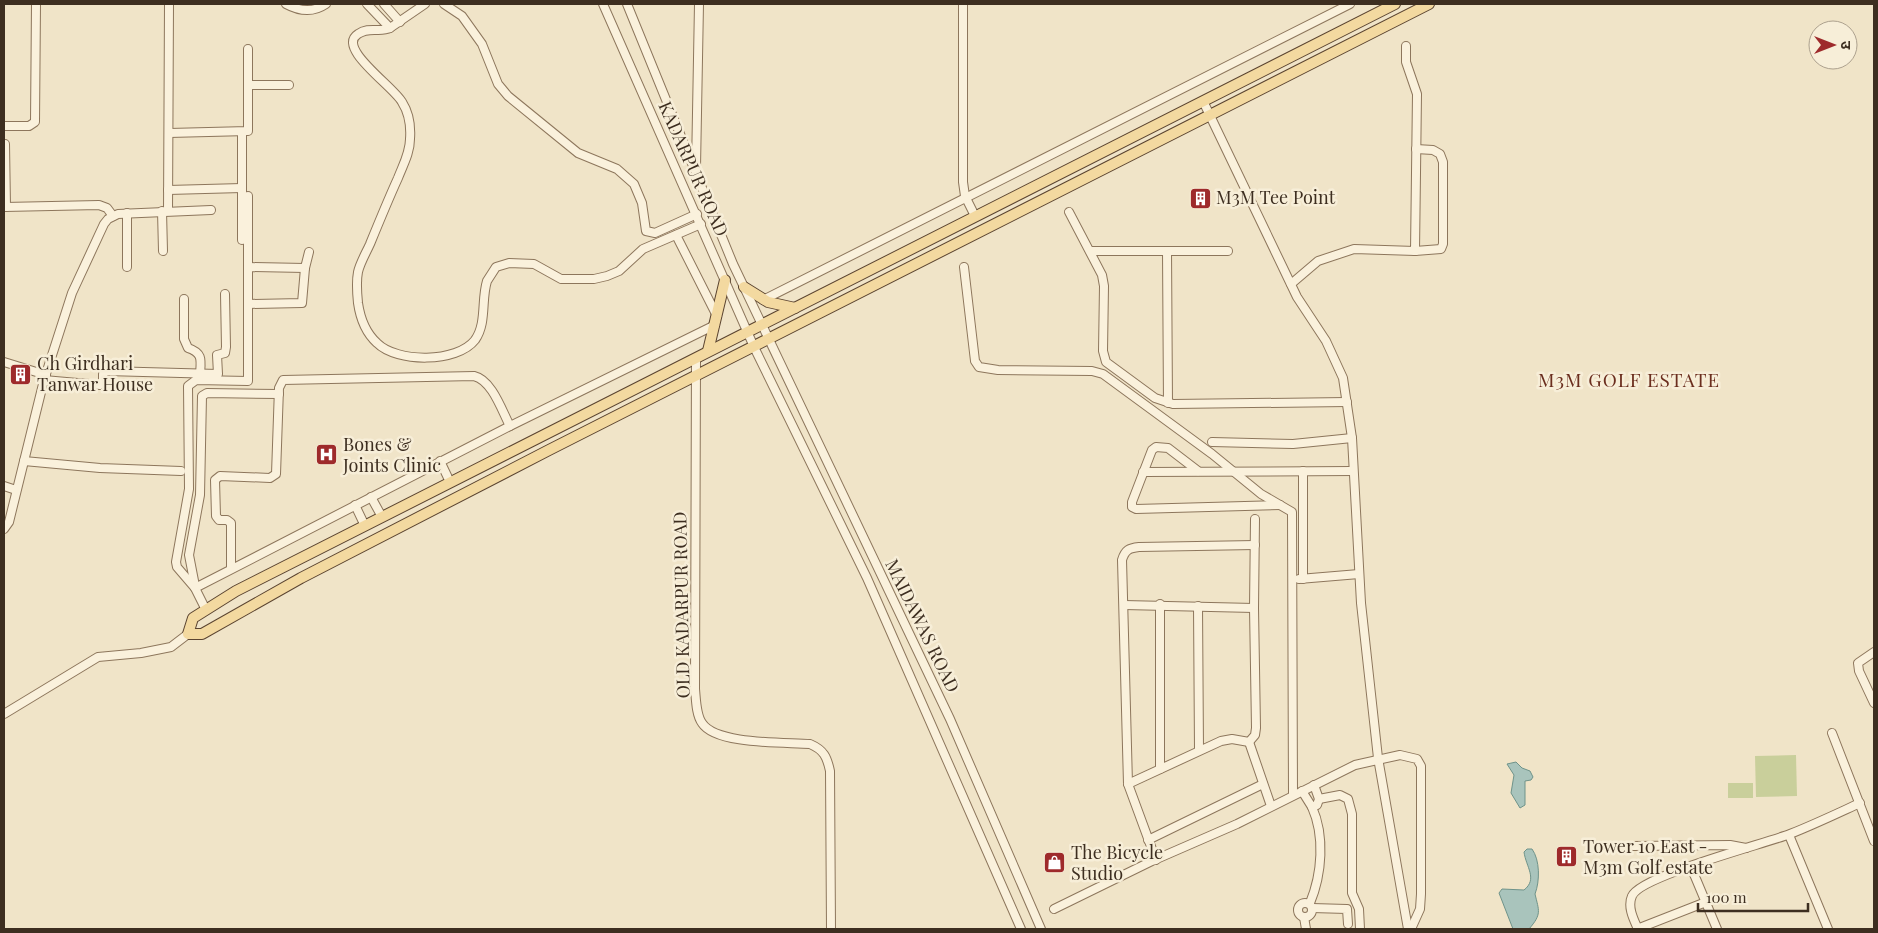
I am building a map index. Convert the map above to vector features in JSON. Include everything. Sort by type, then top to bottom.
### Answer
[{"type":"main road","points":[[1395,4],[236,592],[193,618],[188,634],[202,634],[301,578],[1429,4]]},
{"type":"main road","points":[[708,351],[725,280]]},
{"type":"main road","points":[[744,287],[763,300],[795,308]]},
{"type":"street","points":[[4,126],[29,126],[35,122],[36,4]]},
{"type":"street","points":[[163,251],[168,190],[169,4]]},
{"type":"street","points":[[286,4],[304,10],[318,8],[326,4]]},
{"type":"street","points":[[367,4],[390,28]]},
{"type":"street","points":[[384,4],[400,22]]},
{"type":"street","points":[[425,4],[390,28],[363,31],[353,38],[352,45],[361,61],[383,80],[401,100],[410,123],[408,154],[358,272],[357,296],[362,321],[376,343],[389,351],[406,356],[434,357],[457,353],[468,347],[479,332],[486,286],[490,274],[502,264],[534,264],[561,279],[594,279],[615,273],[637,252],[701,224]]},
{"type":"street","points":[[444,4],[462,16],[482,44],[498,84],[508,96],[578,153],[617,169],[634,184],[642,203],[646,231],[655,233],[696,214]]},
{"type":"street","name":"KADARPUR ROAD","points":[[604,4],[754,347]]},
{"type":"street","name":"KADARPUR ROAD","points":[[627,4],[744,287],[769,339]]},
{"type":"street","points":[[696,172],[699,4]]},
{"type":"street","points":[[963,4],[963,174],[966,196],[975,216]]},
{"type":"street","points":[[763,300],[1350,4]]},
{"type":"street","points":[[1406,46],[1406,62],[1417,94],[1415,250]]},
{"type":"street","points":[[169,133],[246,132],[248,129],[248,49]]},
{"type":"street","points":[[248,84],[289,85]]},
{"type":"street","points":[[1203,101],[1292,284],[1333,354],[1343,378],[1352,438],[1359,574],[1378,758],[1409,929]]},
{"type":"street","points":[[242,132],[242,240]]},
{"type":"street","points":[[5,144],[5,207],[100,205],[107,208],[113,216]]},
{"type":"street","points":[[1292,284],[1318,261],[1354,250],[1441,249],[1444,228],[1443,162],[1440,154],[1433,150],[1416,149]]},
{"type":"street","points":[[168,190],[242,188]]},
{"type":"street","points":[[206,610],[195,588],[177,568],[176,562],[189,489],[186,391],[191,382],[196,380],[248,381],[248,196]]},
{"type":"street","points":[[4,529],[8,525],[45,377],[72,293],[104,224],[113,216],[127,213],[211,210]]},
{"type":"street","points":[[1069,212],[1102,274],[1104,286],[1103,351],[1106,362],[1154,398],[1168,403],[1347,402]]},
{"type":"street","points":[[127,213],[127,267]]},
{"type":"street","points":[[195,588],[716,321],[678,235]]},
{"type":"street","points":[[1091,251],[1228,251]]},
{"type":"street","points":[[1167,251],[1168,403]]},
{"type":"street","points":[[248,304],[302,303],[305,268],[310,252]]},
{"type":"street","points":[[248,267],[305,268]]},
{"type":"street","points":[[964,267],[975,360],[979,367],[998,370],[1092,371],[1103,374],[1212,454],[1231,472],[1261,494],[1282,504],[1292,512],[1293,795]]},
{"type":"street","points":[[4,362],[45,377],[94,385],[103,384],[103,374],[106,371],[218,374],[217,356],[225,353],[226,294]]},
{"type":"street","points":[[184,299],[184,339],[188,348],[198,351],[201,356],[200,374]]},
{"type":"street","name":"MAIDAWAS ROAD","points":[[769,339],[950,719],[1041,929]]},
{"type":"street","name":"MAIDAWAS ROAD","points":[[754,347],[868,578],[1021,929]]},
{"type":"street","name":"OLD KADARPUR ROAD","points":[[696,358],[695,689],[697,706],[702,723],[712,732],[728,738],[810,744],[820,748],[827,758],[830,771],[831,929]]},
{"type":"street","points":[[231,568],[231,523],[227,520],[219,520],[216,516],[215,480],[220,476],[270,478],[276,474],[279,394],[280,383],[283,380],[481,377],[487,384],[510,426]]},
{"type":"street","points":[[195,588],[189,555],[200,495],[202,396],[207,393],[279,394]]},
{"type":"street","points":[[1212,442],[1293,444],[1352,438]]},
{"type":"street","points":[[1198,471],[1168,448],[1161,446],[1152,450],[1132,502],[1132,507],[1136,509],[1282,504]]},
{"type":"street","points":[[24,461],[107,468],[182,471]]},
{"type":"street","points":[[440,461],[450,482]]},
{"type":"street","points":[[1303,471],[1303,579]]},
{"type":"street","points":[[1143,472],[1353,471]]},
{"type":"street","points":[[4,486],[16,490]]},
{"type":"street","points":[[371,497],[382,517]]},
{"type":"street","points":[[355,505],[365,526]]},
{"type":"street","points":[[1249,742],[1255,735],[1256,728],[1255,519]]},
{"type":"street","points":[[1156,860],[1128,784],[1122,560],[1129,548],[1255,545]]},
{"type":"street","points":[[1293,578],[1303,579],[1359,574]]},
{"type":"street","points":[[1124,605],[1160,604],[1254,608]]},
{"type":"street","points":[[1160,604],[1160,769]]},
{"type":"street","points":[[1198,606],[1200,750]]},
{"type":"street","points":[[4,714],[98,657],[141,653],[171,647],[188,634]]},
{"type":"street","points":[[1874,652],[1858,663],[1859,670],[1874,702]]},
{"type":"street","points":[[1832,732],[1874,841]]},
{"type":"street","points":[[1128,784],[1221,741],[1232,739],[1249,742]]},
{"type":"street","points":[[1249,742],[1271,806]]},
{"type":"street","points":[[1054,908],[1237,824],[1355,765],[1378,758],[1400,755],[1417,759],[1421,766],[1420,909],[1409,929]]},
{"type":"street","points":[[1148,840],[1263,784]]},
{"type":"street","points":[[1312,807],[1317,805],[1319,799],[1314,785]]},
{"type":"street","points":[[1302,790],[1312,807],[1319,832],[1320,869],[1311,906],[1311,915],[1304,917]]},
{"type":"street","points":[[1319,799],[1340,795],[1348,798],[1352,814],[1352,894],[1359,909],[1360,929]]},
{"type":"street","points":[[1706,902],[1637,929],[1632,915],[1632,896],[1637,890],[1691,867],[1789,835],[1860,803]]},
{"type":"street","points":[[1789,835],[1828,929]]},
{"type":"street","points":[[1634,846],[1730,845],[1748,848]]},
{"type":"street","points":[[1691,867],[1717,929]]},
{"type":"street","points":[[1306,929],[1304,917],[1298,913],[1299,906],[1303,903],[1311,906],[1347,909],[1348,924]]},
{"type":"green space","points":[[1796,755],[1797,796],[1756,797],[1755,756]]},
{"type":"green space","points":[[1728,783],[1753,783],[1753,798],[1728,798]]},
{"type":"water","points":[[1516,762],[1522,768],[1530,771],[1533,777],[1531,780],[1525,781],[1525,805],[1520,808],[1511,793],[1514,775],[1507,764]]},
{"type":"water","points":[[1527,849],[1532,849],[1538,865],[1535,894],[1538,916],[1529,929],[1513,929],[1499,893],[1502,889],[1524,890],[1528,886],[1531,877],[1524,852]]},
{"type":"place","name":"M3M Tee Point","points":[[1200,198]]},
{"type":"place","name":"Ch Girdhari Tanwar House","points":[[21,374]]},
{"type":"place","name":"Bones & Joints Clinic","points":[[327,455]]},
{"type":"place","name":"Tower 10 East - M3m Golf estate","points":[[1567,857]]},
{"type":"place","name":"The Bicycle Studio","points":[[1055,863]]},
{"type":"district","name":"M3M GOLF ESTATE","points":[[1629,380]]}]
